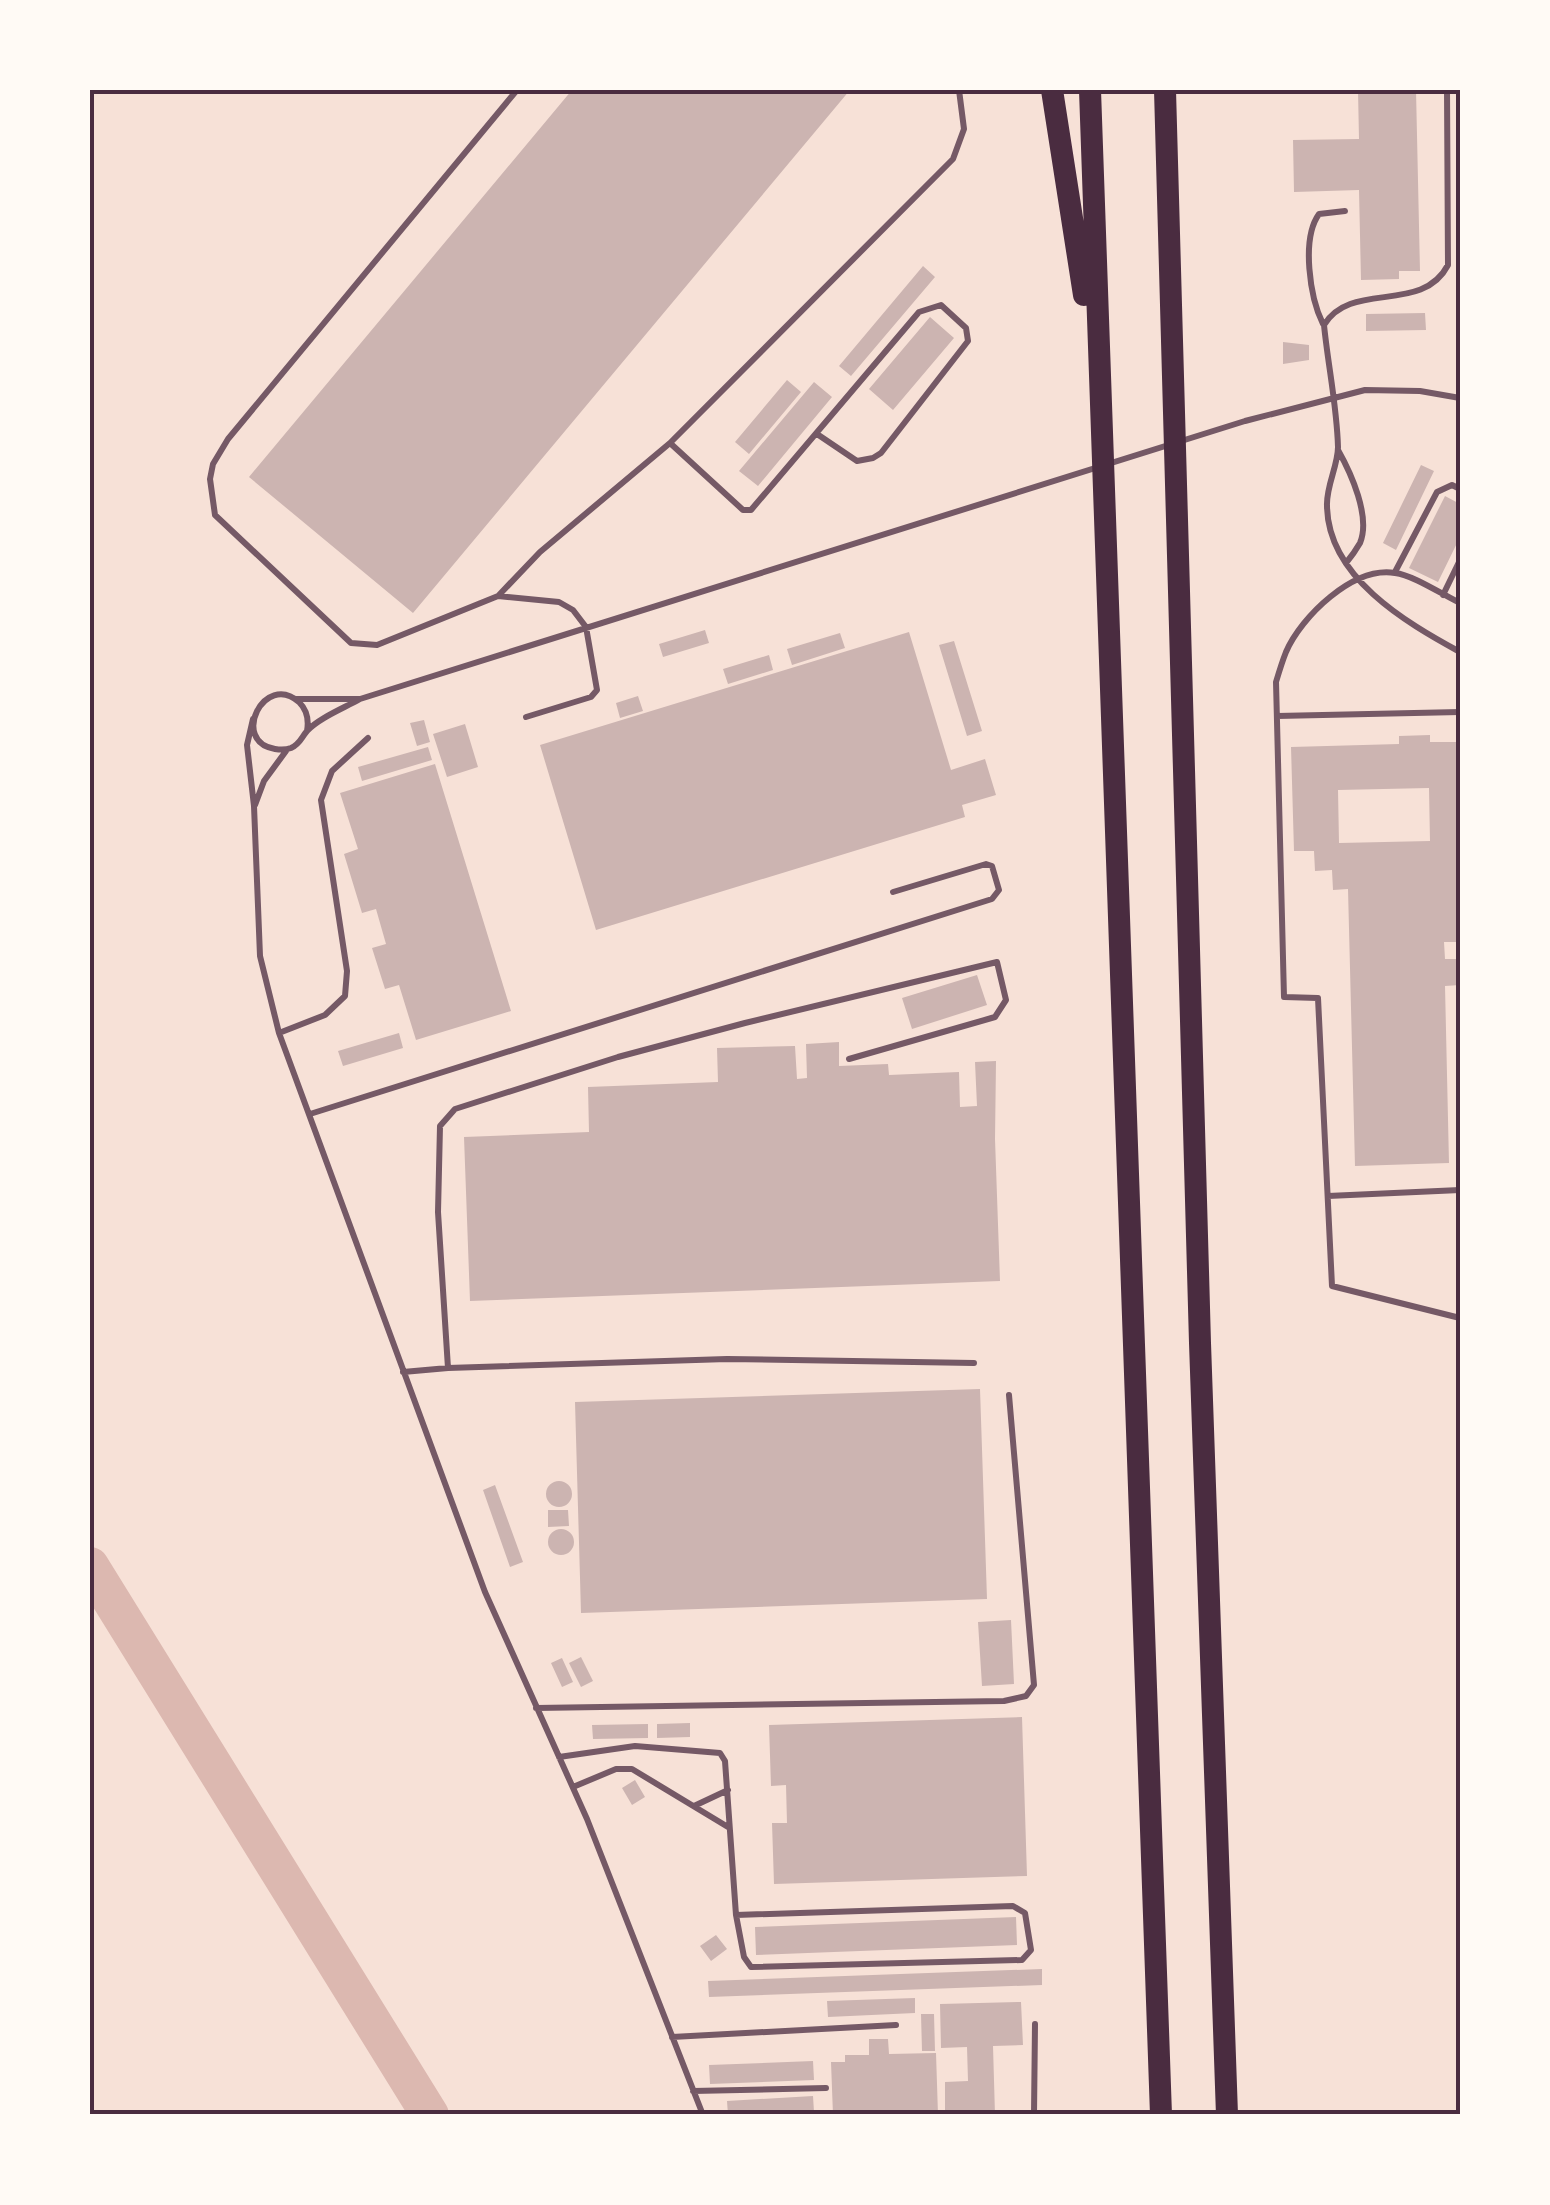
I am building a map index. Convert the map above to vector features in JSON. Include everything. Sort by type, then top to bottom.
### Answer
[{"type":"highway","points":[[1052,90],[1099,392]]},
{"type":"highway","points":[[1090,90],[1161,2115]]},
{"type":"highway","points":[[1165,90],[1198,1283],[1227,2115]]},
{"type":"lane","points":[[516,90],[228,439],[213,464],[210,478],[215,516],[351,643],[377,645],[498,596],[540,552],[670,443],[953,159],[964,129],[959,90]]},
{"type":"lane","points":[[1324,325],[1344,305],[1419,292],[1434,284],[1448,265],[1446,90]]},
{"type":"lane","points":[[1346,211],[1319,214],[1310,233],[1312,292],[1314,307],[1324,325],[1338,450],[1330,478],[1330,535],[1346,563],[1389,607],[1460,652]]},
{"type":"lane","points":[[670,443],[747,511],[755,507],[920,312],[941,305],[966,328],[968,341],[880,453],[857,461],[817,434]]},
{"type":"lane","points":[[254,806],[264,781],[288,749],[307,731],[360,698],[1245,420],[1365,390],[1420,391],[1460,398]]},
{"type":"lane","points":[[1338,450],[1349,468],[1360,502],[1362,539],[1346,563]]},
{"type":"lane","points":[[1395,572],[1438,492],[1452,485],[1460,489]]},
{"type":"lane","points":[[1443,595],[1460,560]]},
{"type":"lane","points":[[1460,603],[1395,572],[1358,577],[1328,598],[1287,650],[1276,682],[1284,997],[1318,998],[1332,1286],[1460,1318]]},
{"type":"lane","points":[[498,596],[559,602],[573,610],[586,627],[598,685],[594,694],[526,717]]},
{"type":"lane","points":[[360,698],[295,699],[277,695],[261,702],[253,718],[246,746],[254,806],[260,956],[279,1032],[485,1592],[572,1787],[703,2115]]},
{"type":"lane","points":[[295,699],[306,713],[307,731]]},
{"type":"lane","points":[[1277,716],[1460,712]]},
{"type":"lane","points":[[253,718],[256,736],[262,744],[288,749]]},
{"type":"lane","points":[[279,1032],[325,1015],[345,996],[347,971],[321,800],[332,771],[368,738]]},
{"type":"lane","points":[[310,1114],[992,899],[999,890],[992,866],[986,864],[892,892]]},
{"type":"lane","points":[[448,1368],[440,1126],[455,1109],[744,1023],[997,962],[1006,1000],[995,1016],[849,1058]]},
{"type":"lane","points":[[1328,1196],[1460,1190]]},
{"type":"lane","points":[[404,1372],[727,1359],[974,1363]]},
{"type":"lane","points":[[536,1708],[1004,1702],[1026,1696],[1034,1684],[1009,1396]]},
{"type":"lane","points":[[559,1758],[635,1746],[714,1750],[725,1762],[736,1915],[744,1957],[751,1966],[1022,1960],[1031,1950],[1025,1913],[1013,1906],[736,1915]]},
{"type":"lane","points":[[572,1787],[616,1769],[632,1769],[729,1828]]},
{"type":"lane","points":[[694,1806],[728,1790]]},
{"type":"lane","points":[[1034,2115],[1035,2024]]},
{"type":"lane","points":[[672,2037],[896,2025]]},
{"type":"lane","points":[[693,2092],[826,2088]]},
{"type":"building","points":[[572,90],[850,90],[413,613],[249,477]]},
{"type":"building","points":[[1358,90],[1416,90],[1420,271],[1399,271],[1399,279],[1361,280],[1359,190],[1294,192],[1293,140],[1359,139]]},
{"type":"building","points":[[923,266],[935,277],[851,376],[839,366]]},
{"type":"building","points":[[1425,313],[1426,330],[1366,331],[1366,314]]},
{"type":"building","points":[[930,317],[954,338],[893,410],[869,389]]},
{"type":"building","points":[[1283,342],[1309,345],[1309,360],[1283,364]]},
{"type":"building","points":[[787,380],[801,392],[749,454],[735,442]]},
{"type":"building","points":[[814,382],[832,397],[758,486],[739,471]]},
{"type":"building","points":[[1421,465],[1434,471],[1396,550],[1383,543]]},
{"type":"building","points":[[1445,496],[1460,504],[1460,537],[1438,582],[1409,568]]},
{"type":"building","points":[[705,630],[709,643],[663,657],[659,644]]},
{"type":"building","points":[[909,632],[951,770],[985,759],[996,795],[962,805],[965,817],[596,930],[540,745]]},
{"type":"building","points":[[840,633],[845,648],[792,665],[787,649]]},
{"type":"building","points":[[954,641],[982,731],[967,736],[939,645]]},
{"type":"building","points":[[769,655],[773,670],[728,684],[723,669]]},
{"type":"building","points":[[638,696],[643,711],[620,718],[616,703]]},
{"type":"building","points":[[424,720],[430,742],[417,746],[410,723]]},
{"type":"building","points":[[465,724],[478,767],[447,777],[433,734]]},
{"type":"building","points":[[1430,735],[1430,742],[1460,742],[1460,942],[1444,942],[1445,959],[1460,959],[1460,985],[1445,986],[1449,1163],[1355,1166],[1348,889],[1333,890],[1332,870],[1315,871],[1314,851],[1294,851],[1291,747],[1399,744],[1399,736]],"holes":[[[1429,788],[1430,841],[1339,843],[1338,790]]]},
{"type":"building","points":[[428,747],[432,760],[362,781],[358,767]]},
{"type":"building","points":[[435,764],[511,1011],[416,1040],[399,985],[385,989],[372,948],[386,944],[376,909],[362,913],[344,854],[358,849],[340,793]]},
{"type":"building","points":[[977,975],[987,1005],[912,1029],[902,998]]},
{"type":"building","points":[[399,1033],[403,1048],[343,1066],[338,1051]]},
{"type":"building","points":[[839,1042],[839,1066],[888,1064],[889,1075],[959,1072],[960,1107],[977,1106],[975,1062],[996,1061],[1000,1281],[470,1301],[464,1137],[589,1132],[588,1087],[718,1082],[717,1048],[795,1046],[797,1079],[807,1078],[806,1044]]},
{"type":"building","points":[[980,1389],[987,1599],[581,1613],[575,1402]]},
{"type":"building","points":[[559,1481],[568,1485],[572,1494],[568,1503],[559,1507],[550,1503],[546,1494],[550,1485]]},
{"type":"building","points":[[495,1485],[523,1562],[510,1567],[483,1490]]},
{"type":"building","points":[[548,1510],[568,1510],[569,1526],[548,1527]]},
{"type":"building","points":[[561,1529],[570,1533],[574,1542],[570,1551],[561,1555],[552,1551],[548,1542],[552,1533]]},
{"type":"building","points":[[1011,1620],[1014,1684],[982,1686],[978,1622]]},
{"type":"building","points":[[581,1657],[593,1681],[581,1687],[569,1663]]},
{"type":"building","points":[[562,1658],[573,1682],[562,1687],[551,1663]]},
{"type":"building","points":[[1022,1717],[1027,1876],[774,1884],[772,1823],[787,1823],[786,1785],[771,1786],[769,1725]]},
{"type":"building","points":[[690,1723],[690,1737],[657,1738],[657,1724]]},
{"type":"building","points":[[648,1724],[648,1738],[593,1739],[592,1725]]},
{"type":"building","points":[[635,1780],[645,1797],[632,1805],[622,1788]]},
{"type":"building","points":[[1016,1917],[1017,1945],[756,1955],[755,1927]]},
{"type":"building","points":[[716,1935],[727,1949],[711,1961],[700,1946]]},
{"type":"building","points":[[1042,1969],[1042,1985],[709,1997],[708,1981]]},
{"type":"building","points":[[915,1998],[915,2013],[828,2017],[827,2001]]},
{"type":"building","points":[[1021,2002],[1023,2045],[993,2046],[995,2115],[945,2115],[945,2082],[968,2081],[967,2047],[941,2048],[940,2004]]},
{"type":"building","points":[[921,2014],[934,2014],[935,2051],[922,2051]]},
{"type":"building","points":[[869,2039],[888,2039],[889,2054],[936,2053],[938,2115],[833,2115],[831,2062],[845,2062],[845,2055],[869,2055]]},
{"type":"building","points":[[813,2061],[814,2080],[710,2084],[709,2065]]},
{"type":"building","points":[[813,2096],[814,2112],[728,2115],[727,2101]]},
{"type":"waterway","points":[[90,1566],[430,2115]]}]
